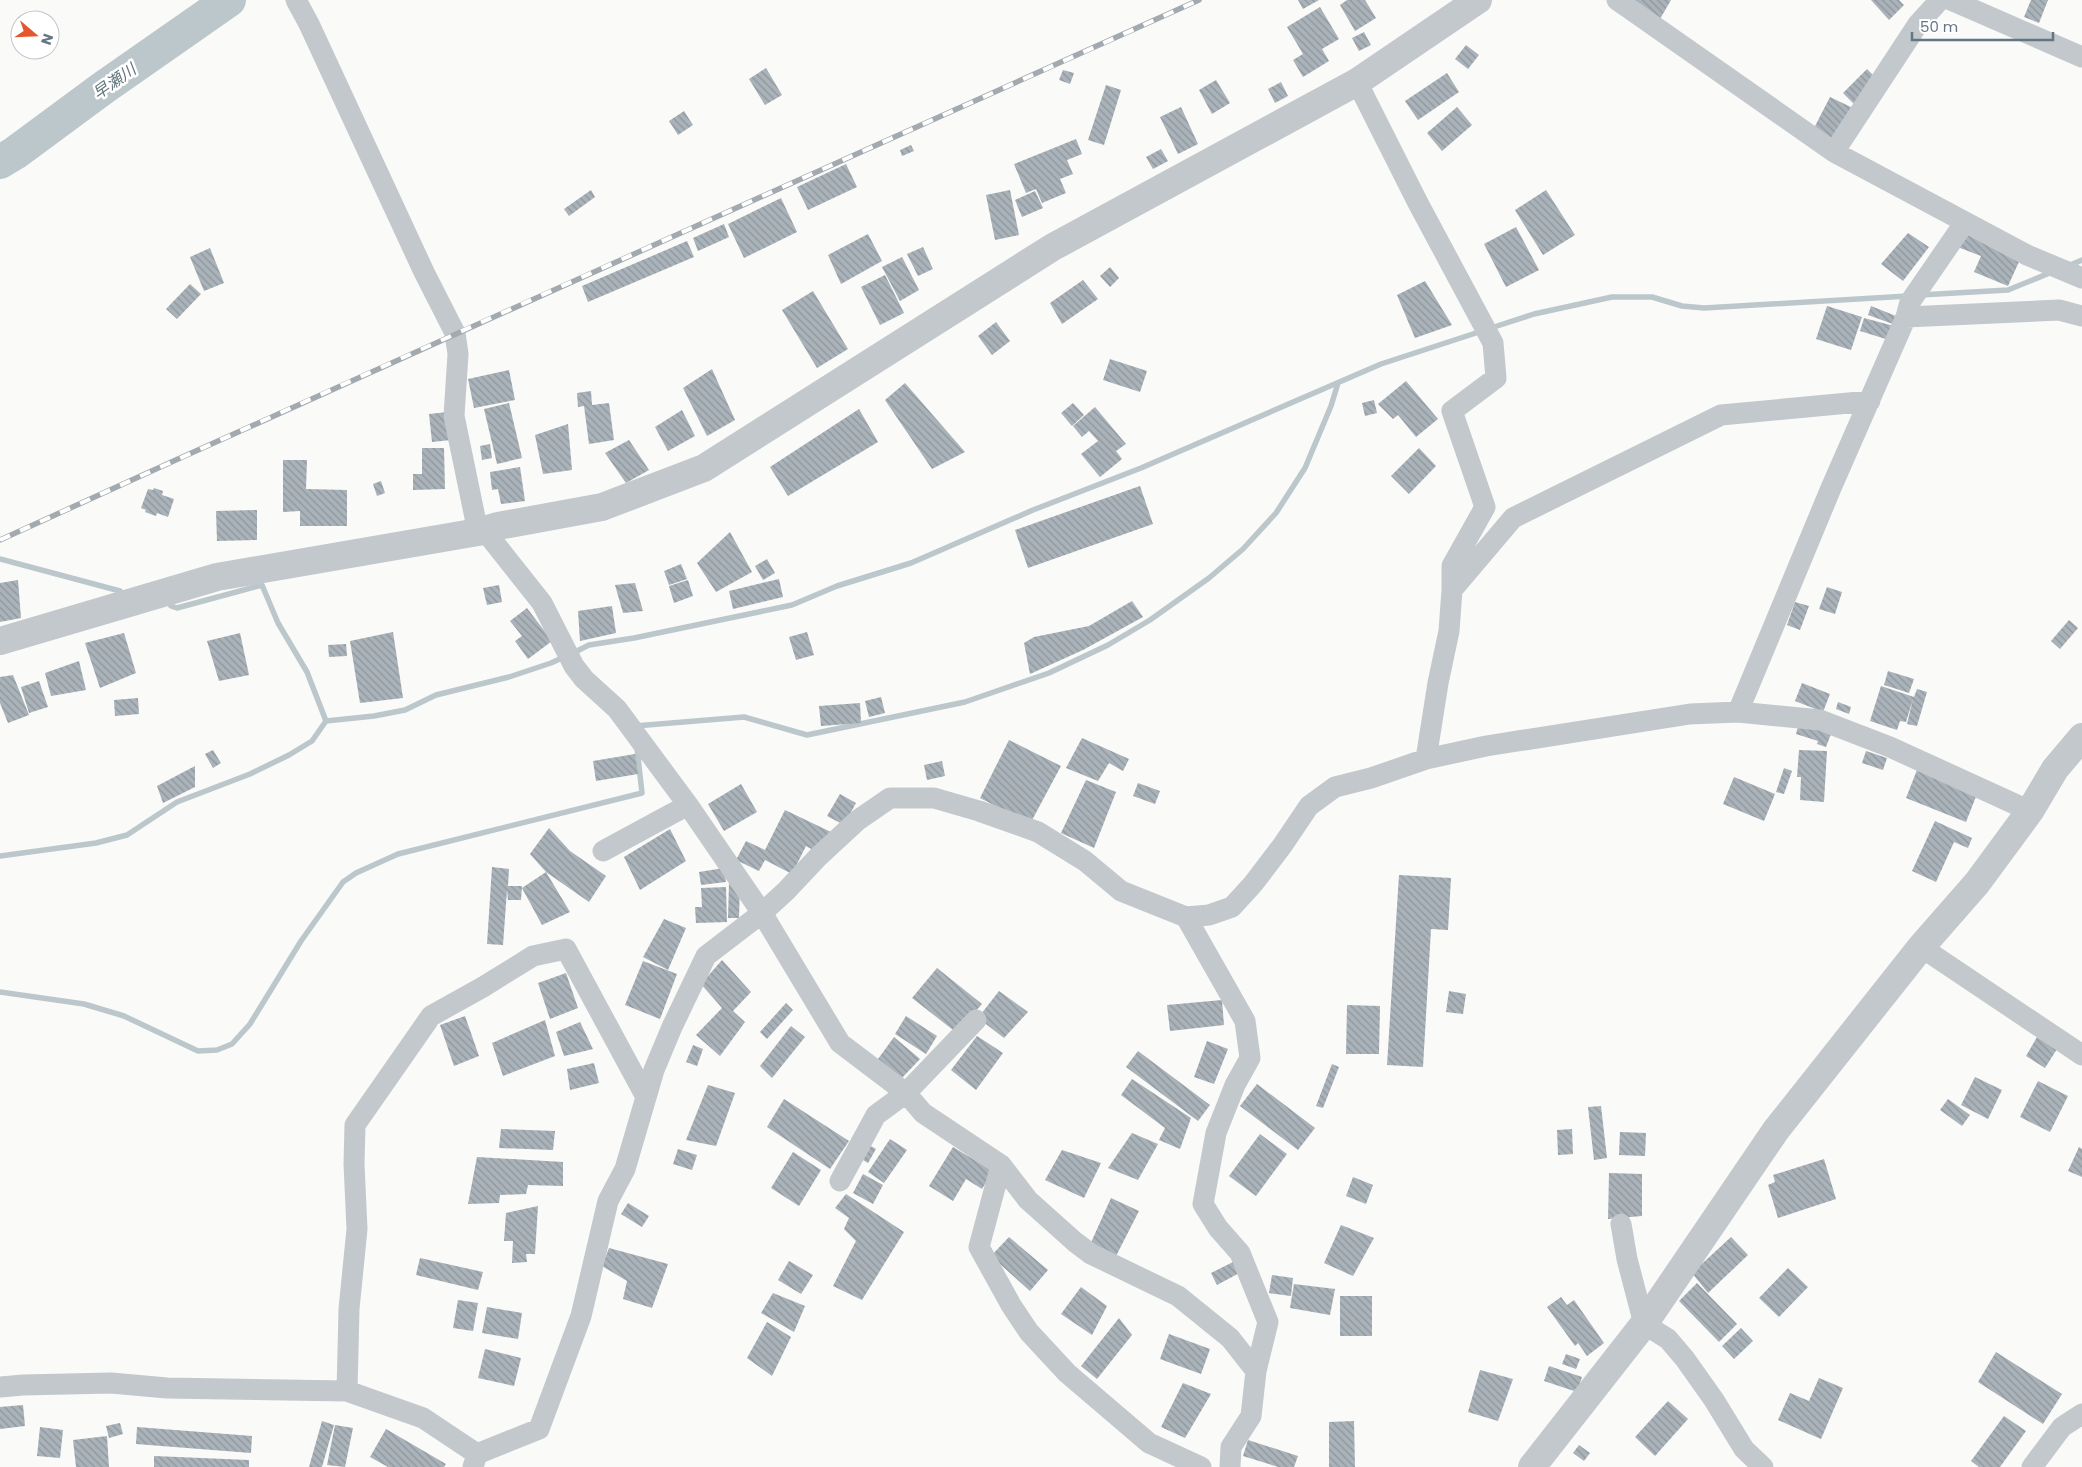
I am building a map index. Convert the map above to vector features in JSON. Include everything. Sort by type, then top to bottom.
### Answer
[{"type":"street","points":[[296,0],[309,24],[424,272],[455,332],[458,354],[454,416],[482,531],[542,603],[565,644],[574,666],[584,679],[617,709],[688,806],[762,913],[840,1043],[906,1093],[923,1113],[1001,1165],[1028,1200],[1075,1242],[1091,1254],[1178,1296],[1230,1338],[1256,1371]]},
{"type":"street","points":[[0,641],[217,577],[482,531],[498,526],[602,507],[704,468],[1053,247],[1357,82],[1478,0]]},
{"type":"street","points":[[1617,0],[1834,152],[2040,261],[2082,278]]},
{"type":"street","points":[[1834,152],[1918,24],[1940,0]]},
{"type":"street","points":[[1951,0],[2082,57]]},
{"type":"street","points":[[1357,82],[1492,341],[1496,378],[1452,411],[1485,507],[1452,566],[1449,631],[1438,683],[1426,759]]},
{"type":"street","points":[[1738,712],[1831,488],[1908,310],[1926,278],[1965,222]]},
{"type":"street","points":[[1908,310],[2059,310],[2082,316]]},
{"type":"street","points":[[1452,590],[1513,518],[1721,415],[1870,401]]},
{"type":"street","points":[[0,1387],[111,1383],[167,1388],[347,1391],[423,1418],[475,1460],[539,1428],[580,1316],[608,1200],[625,1168],[654,1070],[706,956],[762,913],[858,820],[890,798],[934,798],[980,811],[1038,832],[1084,861],[1121,891],[1186,917],[1209,915],[1232,907],[1276,854],[1309,806],[1335,787],[1371,778],[1426,759],[1486,746],[1690,714],[1738,712],[1820,720],[1890,747],[2030,811]]},
{"type":"street","points":[[1532,1467],[1644,1324],[1776,1130],[1921,947],[1977,883],[2030,811],[2055,769],[2082,737]]},
{"type":"street","points":[[603,851],[688,806]]},
{"type":"street","points":[[1186,917],[1245,1022],[1250,1058],[1235,1085],[1216,1133],[1203,1204],[1218,1228],[1240,1253],[1268,1322],[1256,1371],[1252,1416],[1231,1447],[1230,1467]]},
{"type":"street","points":[[1921,947],[2082,1055]]},
{"type":"street","points":[[347,1391],[348,1309],[357,1229],[354,1164],[355,1125],[431,1016],[483,988],[533,956],[566,949],[646,1097]]},
{"type":"street","points":[[840,1181],[876,1115],[906,1093],[976,1020]]},
{"type":"street","points":[[1001,1165],[979,1247],[1011,1305],[1030,1332],[1067,1373],[1149,1443],[1201,1467]]},
{"type":"street","points":[[1621,1224],[1627,1259],[1644,1324],[1668,1339],[1714,1400],[1744,1449],[1763,1467]]},
{"type":"street","points":[[2032,1467],[2062,1427],[2082,1414]]},
{"type":"building","points":[[1298,0],[1319,0],[1303,9]]},
{"type":"building","points":[[1347,0],[1365,0],[1376,18],[1355,31],[1340,5]]},
{"type":"building","points":[[1628,0],[1671,0],[1660,19]]},
{"type":"building","points":[[1871,0],[1899,0],[1904,5],[1889,20]]},
{"type":"building","points":[[2031,0],[2048,0],[2039,23],[2024,17]]},
{"type":"building","points":[[1320,7],[1339,39],[1322,49],[1329,61],[1303,77],[1293,60],[1303,54],[1287,27]]},
{"type":"building","points":[[1364,32],[1371,45],[1359,51],[1352,38]]},
{"type":"building","points":[[1466,45],[1479,55],[1468,69],[1455,59]]},
{"type":"building","points":[[766,68],[782,95],[765,105],[749,79]]},
{"type":"building","points":[[1867,69],[1878,80],[1854,104],[1843,93]]},
{"type":"building","points":[[1063,70],[1074,73],[1070,84],[1059,80]]},
{"type":"building","points":[[1447,73],[1459,92],[1418,120],[1405,101]]},
{"type":"building","points":[[1216,80],[1230,103],[1212,114],[1199,90]]},
{"type":"building","points":[[1281,82],[1288,96],[1275,103],[1268,89]]},
{"type":"building","points":[[1106,85],[1121,90],[1104,145],[1088,140]]},
{"type":"building","points":[[1830,97],[1855,109],[1838,143],[1813,130]]},
{"type":"building","points":[[1181,107],[1198,144],[1178,154],[1160,117]]},
{"type":"building","points":[[1457,107],[1472,125],[1442,151],[1427,133]]},
{"type":"building","points":[[684,111],[693,125],[678,135],[669,121]]},
{"type":"building","points":[[1076,139],[1082,154],[1067,160],[1073,174],[1060,179],[1066,193],[1042,203],[1036,189],[1026,193],[1014,164]]},
{"type":"building","points":[[911,145],[914,151],[902,156],[900,150]]},
{"type":"building","points":[[1161,149],[1168,161],[1153,169],[1146,157]]},
{"type":"building","points":[[846,164],[857,187],[808,210],[797,187]]},
{"type":"building","points":[[591,190],[595,197],[569,216],[564,209]]},
{"type":"building","points":[[1010,190],[1019,235],[995,240],[986,195]]},
{"type":"building","points":[[1546,190],[1575,235],[1543,255],[1515,210]]},
{"type":"building","points":[[1035,191],[1043,208],[1022,217],[1015,200]]},
{"type":"building","points":[[781,198],[797,232],[744,258],[728,224]]},
{"type":"building","points":[[724,224],[729,237],[698,251],[693,238]]},
{"type":"building","points":[[1516,227],[1539,270],[1506,287],[1484,244]]},
{"type":"building","points":[[1963,228],[2023,253],[2008,286],[1974,272],[1981,256],[1955,246]]},
{"type":"building","points":[[1908,233],[1929,247],[1903,281],[1881,264]]},
{"type":"building","points":[[868,234],[882,261],[841,284],[828,255]]},
{"type":"building","points":[[687,241],[694,257],[588,302],[582,286]]},
{"type":"building","points":[[923,247],[933,269],[918,276],[907,254]]},
{"type":"building","points":[[210,248],[224,283],[204,291],[190,257]]},
{"type":"building","points":[[902,257],[919,290],[900,301],[882,267]]},
{"type":"building","points":[[1110,267],[1119,278],[1110,287],[1100,276]]},
{"type":"building","points":[[885,275],[904,313],[880,325],[861,287]]},
{"type":"building","points":[[1083,280],[1098,299],[1062,324],[1050,303]]},
{"type":"building","points":[[1425,281],[1452,325],[1415,338],[1397,295]]},
{"type":"building","points":[[190,284],[201,294],[177,319],[166,309]]},
{"type":"building","points":[[813,291],[848,349],[817,368],[782,310]]},
{"type":"building","points":[[1827,306],[1862,317],[1851,350],[1816,339]]},
{"type":"building","points":[[1871,306],[1896,316],[1893,324],[1868,315]]},
{"type":"building","points":[[1864,318],[1894,326],[1889,340],[1860,331]]},
{"type":"building","points":[[996,322],[1010,341],[992,355],[978,336]]},
{"type":"building","points":[[1110,359],[1147,371],[1140,392],[1103,380]]},
{"type":"building","points":[[712,369],[735,420],[707,436],[683,388]]},
{"type":"building","points":[[509,370],[515,400],[474,408],[468,379]]},
{"type":"building","points":[[1406,381],[1438,419],[1416,437],[1398,415],[1393,419],[1378,404]]},
{"type":"building","points":[[905,383],[965,452],[932,469],[885,400]]},
{"type":"building","points":[[591,391],[592,405],[609,403],[614,440],[589,444],[584,406],[578,407],[577,393]]},
{"type":"building","points":[[1374,400],[1377,413],[1365,416],[1362,403]]},
{"type":"building","points":[[509,403],[522,458],[497,464],[484,409]]},
{"type":"building","points":[[1073,403],[1084,415],[1072,426],[1061,413]]},
{"type":"building","points":[[1095,407],[1126,444],[1116,451],[1122,459],[1100,477],[1081,454],[1098,441],[1089,431],[1082,437],[1073,426]]},
{"type":"building","points":[[859,409],[878,442],[788,496],[770,467]]},
{"type":"building","points":[[682,410],[695,436],[668,451],[655,427]]},
{"type":"building","points":[[448,412],[451,440],[432,442],[429,414]]},
{"type":"building","points":[[568,424],[572,470],[543,474],[535,435]]},
{"type":"building","points":[[629,440],[649,470],[626,483],[605,453]]},
{"type":"building","points":[[490,444],[492,458],[482,460],[480,446]]},
{"type":"building","points":[[422,448],[444,448],[445,489],[413,490],[413,474],[422,474]]},
{"type":"building","points":[[1419,448],[1436,466],[1409,494],[1391,476]]},
{"type":"building","points":[[283,460],[307,460],[306,489],[347,490],[347,526],[300,526],[300,511],[283,512]]},
{"type":"building","points":[[520,467],[525,501],[501,504],[498,489],[492,490],[490,472]]},
{"type":"building","points":[[381,481],[385,493],[377,496],[373,484]]},
{"type":"building","points":[[1140,486],[1153,524],[1028,568],[1015,530]]},
{"type":"building","points":[[154,488],[163,491],[162,495],[174,499],[168,517],[157,513],[156,516],[145,512],[146,510],[141,508],[148,489],[153,490]]},
{"type":"building","points":[[257,510],[257,540],[217,541],[216,511]]},
{"type":"building","points":[[730,532],[752,572],[716,592],[697,563]]},
{"type":"building","points":[[767,559],[775,573],[763,580],[755,566]]},
{"type":"building","points":[[681,564],[687,579],[669,585],[664,571]]},
{"type":"building","points":[[779,579],[783,597],[733,609],[729,591]]},
{"type":"building","points":[[18,580],[21,618],[0,622],[0,583]]},
{"type":"building","points":[[688,580],[693,596],[674,603],[669,586]]},
{"type":"building","points":[[635,583],[643,611],[623,613],[615,585]]},
{"type":"building","points":[[499,585],[502,602],[487,605],[483,588]]},
{"type":"building","points":[[1827,587],[1842,592],[1835,614],[1819,609]]},
{"type":"building","points":[[1132,601],[1143,617],[1083,650],[1030,674],[1024,643],[1034,637],[1089,626]]},
{"type":"building","points":[[1795,602],[1809,606],[1800,630],[1787,625]]},
{"type":"building","points":[[612,606],[616,633],[580,641],[578,611]]},
{"type":"building","points":[[527,608],[552,641],[528,659],[515,641],[522,636],[510,621]]},
{"type":"building","points":[[2069,620],[2078,628],[2060,649],[2051,641]]},
{"type":"building","points":[[393,632],[403,698],[360,703],[350,641]]},
{"type":"building","points":[[807,632],[814,655],[796,660],[789,637]]},
{"type":"building","points":[[124,633],[136,673],[100,688],[85,643]]},
{"type":"building","points":[[240,633],[249,675],[219,681],[207,641]]},
{"type":"building","points":[[346,644],[347,656],[329,657],[328,645]]},
{"type":"building","points":[[79,661],[86,690],[51,696],[45,673]]},
{"type":"building","points":[[1888,671],[1914,679],[1909,693],[1884,685]]},
{"type":"building","points":[[13,675],[29,715],[8,723],[0,703],[0,677]]},
{"type":"building","points":[[39,681],[48,707],[29,713],[21,687]]},
{"type":"building","points":[[1802,683],[1830,694],[1823,712],[1795,701]]},
{"type":"building","points":[[1881,686],[1914,697],[1917,689],[1927,692],[1917,726],[1907,724],[1913,699],[1906,722],[1900,721],[1897,730],[1870,721]]},
{"type":"building","points":[[881,697],[885,713],[869,717],[865,701]]},
{"type":"building","points":[[138,698],[139,714],[115,716],[114,700]]},
{"type":"building","points":[[1838,702],[1851,707],[1849,714],[1836,709]]},
{"type":"building","points":[[860,703],[861,723],[821,726],[819,706]]},
{"type":"building","points":[[1799,723],[1831,734],[1826,747],[1817,744],[1818,741],[1796,734]]},
{"type":"building","points":[[1082,738],[1129,759],[1123,771],[1109,763],[1098,781],[1066,768]]},
{"type":"building","points":[[1009,740],[1061,766],[1030,824],[980,798]]},
{"type":"building","points":[[213,750],[221,763],[213,768],[205,754]]},
{"type":"building","points":[[1799,750],[1827,751],[1824,802],[1800,800],[1801,777],[1797,777]]},
{"type":"building","points":[[1866,751],[1887,758],[1883,770],[1862,763]]},
{"type":"building","points":[[635,754],[638,774],[596,781],[593,761]]},
{"type":"building","points":[[942,761],[945,776],[927,780],[924,765]]},
{"type":"building","points":[[195,766],[195,787],[163,803],[157,786]]},
{"type":"building","points":[[1784,768],[1792,771],[1784,794],[1776,792]]},
{"type":"building","points":[[1917,770],[1977,794],[1966,822],[1906,798]]},
{"type":"building","points":[[1734,777],[1775,794],[1764,821],[1723,804]]},
{"type":"building","points":[[1086,780],[1116,792],[1094,848],[1061,833]]},
{"type":"building","points":[[1138,783],[1160,791],[1155,804],[1133,796]]},
{"type":"building","points":[[741,784],[757,812],[724,831],[708,804]]},
{"type":"building","points":[[840,794],[856,803],[844,825],[827,816]]},
{"type":"building","points":[[785,810],[831,832],[820,854],[806,846],[792,874],[765,860],[759,871],[736,860],[746,841],[765,850]]},
{"type":"building","points":[[1935,821],[1972,838],[1968,848],[1954,842],[1936,882],[1912,871]]},
{"type":"building","points":[[549,828],[570,851],[606,876],[589,902],[546,872],[530,854]]},
{"type":"building","points":[[670,829],[686,861],[640,890],[624,857]]},
{"type":"building","points":[[492,867],[509,869],[508,886],[522,886],[521,900],[508,900],[507,890],[503,945],[487,944]]},
{"type":"building","points":[[724,868],[726,882],[701,885],[699,872]]},
{"type":"building","points":[[546,872],[570,912],[542,925],[522,888]]},
{"type":"building","points":[[1399,875],[1451,878],[1448,930],[1431,929],[1423,1067],[1387,1065]]},
{"type":"building","points":[[729,883],[740,883],[739,918],[728,918]]},
{"type":"building","points":[[726,887],[727,922],[696,923],[695,907],[702,907],[701,888]]},
{"type":"building","points":[[664,919],[686,928],[668,970],[643,957]]},
{"type":"building","points":[[722,960],[751,992],[733,1011],[745,1022],[720,1056],[696,1035],[722,1008],[701,984]]},
{"type":"building","points":[[643,961],[677,974],[660,1019],[625,1005]]},
{"type":"building","points":[[937,968],[982,1004],[957,1033],[912,998]]},
{"type":"building","points":[[566,973],[578,1008],[550,1019],[538,983]]},
{"type":"building","points":[[999,991],[1028,1012],[1004,1038],[978,1018]]},
{"type":"building","points":[[1449,991],[1466,994],[1463,1014],[1446,1012]]},
{"type":"building","points":[[1222,1000],[1224,1025],[1170,1031],[1167,1005]]},
{"type":"building","points":[[786,1003],[793,1010],[767,1039],[760,1032]]},
{"type":"building","points":[[1347,1005],[1380,1006],[1379,1054],[1346,1054]]},
{"type":"building","points":[[465,1016],[479,1056],[454,1066],[440,1025]]},
{"type":"building","points":[[906,1016],[937,1036],[926,1054],[895,1034]]},
{"type":"building","points":[[545,1020],[555,1056],[503,1076],[492,1043]]},
{"type":"building","points":[[580,1022],[593,1049],[564,1056],[556,1032]]},
{"type":"building","points":[[791,1026],[805,1037],[772,1078],[760,1066]]},
{"type":"building","points":[[977,1036],[1003,1053],[976,1090],[951,1070]]},
{"type":"building","points":[[894,1037],[920,1059],[901,1079],[878,1059]]},
{"type":"building","points":[[2037,1037],[2057,1049],[2045,1068],[2026,1056]]},
{"type":"building","points":[[1207,1041],[1228,1049],[1214,1084],[1194,1077]]},
{"type":"building","points":[[693,1045],[703,1049],[697,1066],[686,1062]]},
{"type":"building","points":[[1138,1051],[1210,1105],[1198,1121],[1126,1067]]},
{"type":"building","points":[[594,1063],[599,1083],[570,1090],[567,1069]]},
{"type":"building","points":[[1332,1064],[1339,1067],[1323,1108],[1316,1106]]},
{"type":"building","points":[[1975,1077],[2002,1090],[1988,1119],[1961,1105]]},
{"type":"building","points":[[1132,1079],[1191,1118],[1180,1149],[1159,1140],[1165,1128],[1121,1095]]},
{"type":"building","points":[[2038,1081],[2068,1096],[2050,1132],[2020,1117]]},
{"type":"building","points":[[1257,1084],[1315,1128],[1298,1150],[1240,1106]]},
{"type":"building","points":[[708,1085],[735,1093],[716,1146],[686,1140]]},
{"type":"building","points":[[784,1099],[849,1141],[830,1169],[767,1127]]},
{"type":"building","points":[[1948,1099],[1970,1115],[1962,1126],[1940,1110]]},
{"type":"building","points":[[1601,1106],[1607,1158],[1594,1160],[1588,1107]]},
{"type":"building","points":[[501,1129],[555,1131],[553,1150],[499,1148]]},
{"type":"building","points":[[1572,1129],[1573,1154],[1558,1155],[1557,1130]]},
{"type":"building","points":[[1620,1132],[1646,1133],[1645,1156],[1619,1155]]},
{"type":"building","points":[[1132,1133],[1158,1144],[1138,1180],[1108,1168]]},
{"type":"building","points":[[1260,1134],[1287,1154],[1256,1196],[1229,1176]]},
{"type":"building","points":[[890,1139],[907,1150],[884,1183],[868,1172]]},
{"type":"building","points":[[871,1146],[876,1149],[868,1163],[863,1160]]},
{"type":"building","points":[[953,1147],[993,1171],[982,1189],[966,1179],[953,1201],[929,1186]]},
{"type":"building","points":[[2079,1147],[2082,1149],[2082,1177],[2068,1171]]},
{"type":"building","points":[[678,1149],[697,1155],[692,1170],[673,1164]]},
{"type":"building","points":[[1062,1150],[1101,1163],[1084,1198],[1045,1180]]},
{"type":"building","points":[[793,1152],[821,1170],[799,1206],[771,1188]]},
{"type":"building","points":[[477,1157],[563,1162],[563,1186],[528,1185],[526,1194],[500,1195],[499,1203],[468,1204]]},
{"type":"building","points":[[1824,1159],[1836,1199],[1778,1218],[1768,1185],[1775,1182],[1773,1175]]},
{"type":"building","points":[[1609,1173],[1642,1174],[1642,1216],[1608,1219]]},
{"type":"building","points":[[863,1174],[883,1185],[873,1204],[853,1193]]},
{"type":"building","points":[[1353,1177],[1373,1185],[1366,1204],[1346,1196]]},
{"type":"building","points":[[846,1194],[904,1232],[862,1300],[833,1286],[856,1241],[844,1229],[849,1218],[835,1208]]},
{"type":"building","points":[[1111,1198],[1139,1211],[1115,1258],[1089,1247]]},
{"type":"building","points":[[628,1203],[649,1216],[642,1227],[621,1214]]},
{"type":"building","points":[[538,1206],[535,1254],[526,1254],[527,1262],[512,1263],[513,1241],[504,1241],[506,1213]]},
{"type":"building","points":[[1341,1225],[1374,1238],[1353,1276],[1324,1263]]},
{"type":"building","points":[[1009,1237],[1048,1270],[1030,1291],[991,1256]]},
{"type":"building","points":[[1731,1237],[1748,1255],[1708,1293],[1692,1273]]},
{"type":"building","points":[[609,1248],[668,1264],[652,1308],[623,1299],[627,1281],[602,1266]]},
{"type":"building","points":[[420,1258],[483,1272],[478,1290],[416,1275]]},
{"type":"building","points":[[1237,1260],[1243,1271],[1217,1285],[1211,1273]]},
{"type":"building","points":[[789,1261],[813,1275],[801,1294],[778,1280]]},
{"type":"building","points":[[1788,1268],[1808,1287],[1779,1317],[1759,1298]]},
{"type":"building","points":[[1272,1275],[1293,1278],[1291,1296],[1269,1293]]},
{"type":"building","points":[[1697,1283],[1737,1324],[1719,1342],[1679,1301]]},
{"type":"building","points":[[1294,1284],[1335,1289],[1330,1315],[1290,1308]]},
{"type":"building","points":[[1081,1287],[1107,1306],[1092,1335],[1061,1314]]},
{"type":"building","points":[[773,1293],[805,1306],[794,1332],[761,1313]]},
{"type":"building","points":[[1340,1296],[1372,1296],[1372,1336],[1340,1336]]},
{"type":"building","points":[[1561,1297],[1567,1305],[1574,1300],[1604,1343],[1587,1356],[1578,1343],[1575,1346],[1547,1307]]},
{"type":"building","points":[[458,1300],[478,1303],[473,1331],[453,1328]]},
{"type":"building","points":[[487,1307],[522,1313],[518,1339],[482,1333]]},
{"type":"building","points":[[1119,1318],[1132,1335],[1097,1379],[1081,1366]]},
{"type":"building","points":[[767,1322],[791,1337],[772,1376],[747,1358]]},
{"type":"building","points":[[1741,1328],[1753,1341],[1734,1359],[1722,1346]]},
{"type":"building","points":[[1169,1334],[1210,1349],[1201,1374],[1160,1359]]},
{"type":"building","points":[[485,1349],[521,1358],[514,1386],[478,1378]]},
{"type":"building","points":[[1996,1352],[2062,1394],[2043,1424],[1978,1382]]},
{"type":"building","points":[[1566,1354],[1580,1359],[1576,1369],[1562,1364]]},
{"type":"building","points":[[1549,1366],[1582,1377],[1577,1392],[1544,1381]]},
{"type":"building","points":[[1480,1370],[1513,1379],[1498,1421],[1468,1412]]},
{"type":"building","points":[[1819,1378],[1843,1388],[1821,1439],[1778,1420],[1790,1393],[1809,1401]]},
{"type":"building","points":[[1183,1383],[1211,1394],[1185,1438],[1161,1427]]},
{"type":"building","points":[[1668,1401],[1688,1419],[1655,1456],[1635,1437]]},
{"type":"building","points":[[23,1405],[25,1426],[0,1429],[0,1407]]},
{"type":"building","points":[[2004,1416],[2026,1431],[2000,1467],[1979,1467],[1971,1461]]},
{"type":"building","points":[[322,1421],[334,1425],[322,1467],[309,1467]]},
{"type":"building","points":[[1354,1421],[1355,1467],[1329,1467],[1329,1422]]},
{"type":"building","points":[[120,1423],[123,1434],[109,1438],[106,1426]]},
{"type":"building","points":[[335,1425],[353,1428],[345,1467],[327,1465]]},
{"type":"building","points":[[40,1427],[63,1430],[60,1458],[37,1456]]},
{"type":"building","points":[[137,1427],[252,1436],[251,1453],[136,1444]]},
{"type":"building","points":[[386,1429],[446,1464],[444,1467],[388,1467],[370,1457]]},
{"type":"building","points":[[107,1436],[109,1467],[76,1467],[73,1440]]},
{"type":"building","points":[[1248,1440],[1298,1456],[1294,1467],[1278,1467],[1243,1456]]},
{"type":"building","points":[[1579,1445],[1590,1453],[1584,1461],[1573,1453]]},
{"type":"building","points":[[154,1456],[249,1460],[249,1467],[154,1467]]},
{"type":"waterway","name":"早瀬川","points":[[0,162],[229,0]]},
{"type":"waterway","points":[[2068,266],[2082,260]]},
{"type":"waterway","points":[[1920,295],[2008,290],[2052,272]]},
{"type":"waterway","points":[[1491,328],[1534,314],[1612,297],[1652,297],[1682,306],[1704,308],[1908,296]]},
{"type":"waterway","points":[[573,653],[589,645],[634,638],[792,605],[837,586],[911,563],[1033,510],[1141,468],[1381,364],[1482,331]]},
{"type":"waterway","points":[[635,726],[744,717],[807,735],[965,702],[1049,673],[1108,645],[1150,620],[1209,578],[1243,549],[1276,513],[1305,468],[1331,406],[1338,383]]},
{"type":"waterway","points":[[0,559],[120,591]]},
{"type":"waterway","points":[[171,606],[177,608],[262,585],[278,623],[307,672],[326,721]]},
{"type":"waterway","points":[[0,856],[96,843],[127,835],[177,802],[250,774],[289,755],[312,741],[326,721],[374,716],[405,710],[436,695],[509,677],[564,657]]},
{"type":"waterway","points":[[0,992],[84,1004],[124,1016],[198,1051],[217,1050],[232,1044],[250,1024],[301,941],[343,882],[356,873],[398,854],[642,793],[637,748]]},
{"type":"railway","points":[[0,540],[1199,0]]}]
